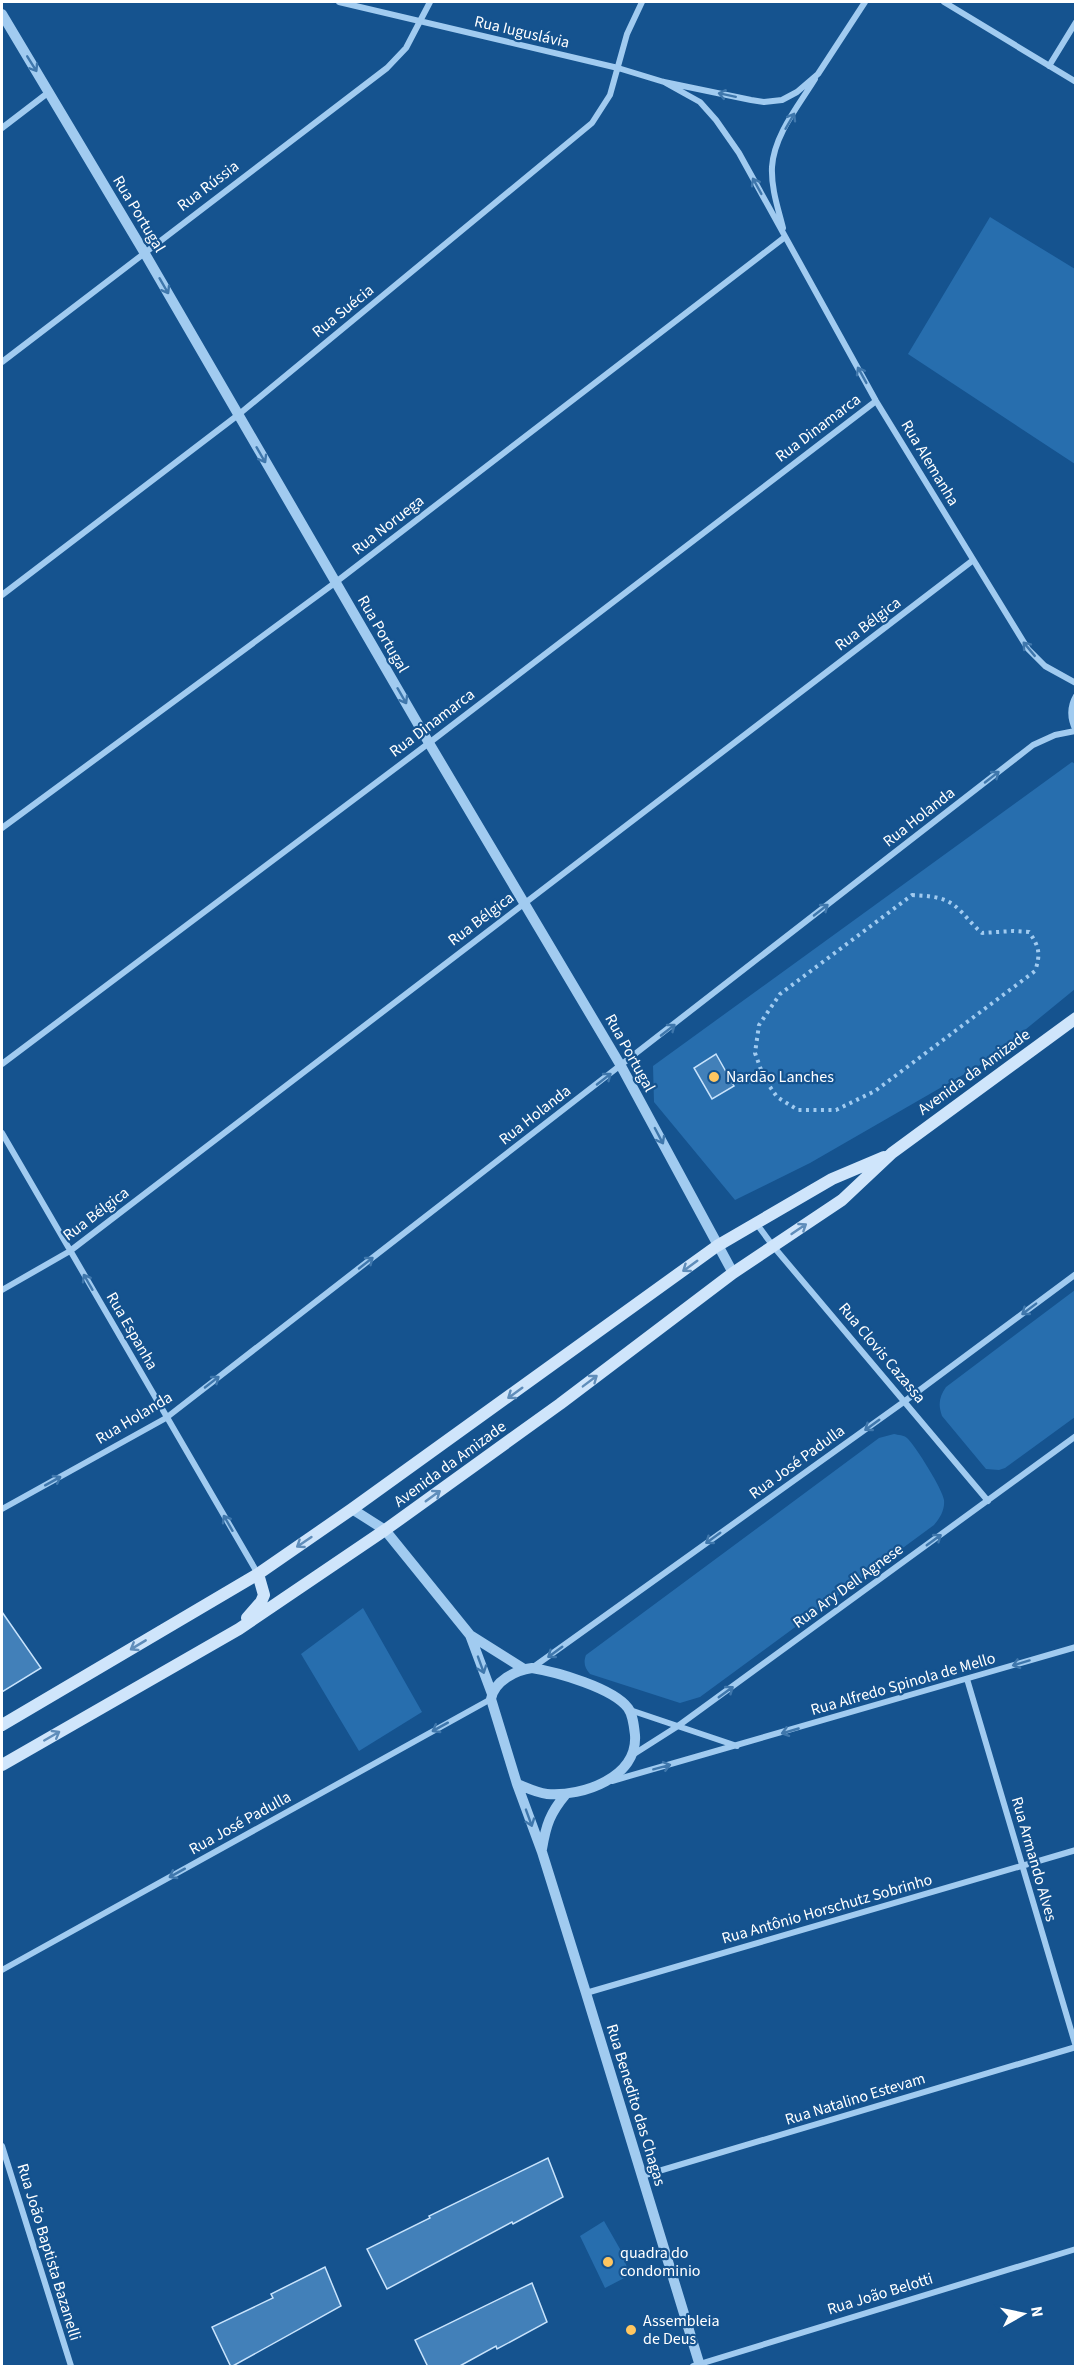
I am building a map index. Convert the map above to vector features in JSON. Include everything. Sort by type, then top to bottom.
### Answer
[{"type":"main road","name":"Avenida da Amizade","points":[[2,1765],[239,1629],[386,1530],[560,1404],[733,1273],[842,1200],[892,1153],[1076,1018]]},
{"type":"main road","name":"Avenida da Amizade","points":[[2,1725],[258,1574],[717,1246],[832,1179],[892,1153]]},
{"type":"main road","points":[[239,1629],[264,1595],[258,1574]]},
{"type":"street","name":"Rua Iuguslávia","points":[[339,2],[618,68],[664,82]]},
{"type":"street","name":"Rua Rússia","points":[[2,362],[387,68],[406,48],[430,2]]},
{"type":"street","name":"Rua Suécia","points":[[2,595],[238,415],[592,123],[610,95],[627,34],[642,2]]},
{"type":"street","points":[[664,82],[764,102],[782,100],[797,92],[818,74],[865,2]]},
{"type":"street","points":[[944,2],[1076,82]]},
{"type":"street","name":"Rua Portugal","points":[[2,14],[621,1066],[733,1273]]},
{"type":"street","points":[[1049,66],[1076,22]]},
{"type":"street","name":"Rua Alemanha","points":[[785,237],[774,194],[772,167],[777,144],[818,74]]},
{"type":"street","name":"Rua Alemanha","points":[[664,82],[699,102],[716,120],[739,153],[876,400],[972,561],[1028,649],[1045,666],[1076,683]]},
{"type":"street","points":[[2,128],[49,92]]},
{"type":"street","name":"Rua Noruega","points":[[2,828],[336,582],[785,237]]},
{"type":"street","name":"Rua Dinamarca","points":[[2,1064],[429,743],[876,400]]},
{"type":"street","name":"Rua Bélgica","points":[[2,1290],[70,1251],[972,561]]},
{"type":"street","points":[[1075,731],[1070,712],[1076,696]]},
{"type":"street","name":"Rua Holanda","points":[[2,1509],[166,1418],[1033,745],[1055,735],[1075,731]]},
{"type":"street","name":"Rua Espanha","points":[[2,1133],[258,1574]]},
{"type":"street","name":"Rua Clovis Cazassa","points":[[756,1222],[773,1246],[988,1501]]},
{"type":"street","name":"Rua José Padulla","points":[[528,1669],[905,1401],[1076,1274]]},
{"type":"street","name":"Rua Ary Dell Agnese","points":[[634,1754],[678,1726],[1076,1436]]},
{"type":"street","points":[[352,1509],[386,1530],[470,1635],[517,1784],[546,1794],[566,1794],[605,1782],[619,1772],[634,1754],[634,1722],[629,1709]]},
{"type":"street","points":[[470,1635],[528,1669],[548,1671],[607,1692],[629,1709],[738,1746]]},
{"type":"street","name":"Rua Alfredo Spinola de Mello","points":[[605,1782],[738,1746],[1076,1647]]},
{"type":"street","points":[[491,1697],[508,1677],[528,1669]]},
{"type":"street","name":"Rua Armando Alves","points":[[968,1679],[1076,2047]]},
{"type":"street","name":"Rua José Padulla","points":[[2,1970],[491,1697]]},
{"type":"street","name":"Rua Benedito das Chagas","points":[[517,1784],[542,1852],[586,1993],[698,2365]]},
{"type":"street","name":"Rua Benedito das Chagas","points":[[542,1852],[546,1824],[566,1794]]},
{"type":"street","name":"Rua Antônio Horschutz Sobrinho","points":[[586,1993],[1076,1850]]},
{"type":"street","name":"Rua Natalino Estevam","points":[[642,2176],[1076,2047]]},
{"type":"street","name":"Rua João Baptista Bazanelli","points":[[2,2146],[71,2367]]},
{"type":"street","name":"Rua João Belotti","points":[[698,2365],[1076,2249]]},
{"type":"path","points":[[912,895],[936,897],[954,905],[968,922],[982,933],[1029,932],[1038,946],[1040,959],[1035,971],[1008,991],[875,1091],[836,1110],[798,1110],[777,1097],[764,1078],[755,1053],[759,1025],[780,994],[912,895]]},
{"type":"shaded area","points":[[990,217],[1075,269],[1075,464],[908,354]]},
{"type":"shaded area","points":[[1072,762],[1075,764],[1075,989],[987,1061],[810,1163],[735,1200],[654,1102],[653,1066]]},
{"type":"shaded area","points":[[1075,1290],[1075,1417],[1005,1468],[986,1469],[942,1416],[940,1401],[942,1394],[946,1387]]},
{"type":"shaded area","points":[[894,1434],[904,1436],[911,1442],[939,1487],[944,1504],[940,1517],[934,1525],[700,1697],[680,1703],[590,1674],[585,1665],[586,1655],[879,1438]]},
{"type":"shaded area","points":[[363,1608],[422,1712],[359,1751],[301,1654]]},
{"type":"shaded area","name":"quadra do condominio","points":[[604,2221],[620,2249],[630,2275],[605,2288],[580,2236]]},
{"type":"building","name":"Nardão Lanches","points":[[716,1054],[734,1086],[712,1099],[694,1068]]},
{"type":"building","points":[[2,1612],[41,1668],[2,1692]]},
{"type":"building","points":[[548,2158],[563,2197],[387,2289],[367,2249]]},
{"type":"building","points":[[325,2267],[341,2306],[231,2367],[212,2327],[273,2298],[271,2294]]},
{"type":"building","points":[[532,2283],[547,2322],[458,2367],[428,2367],[415,2340]]},
{"type":"place","name":"Nardão Lanches","points":[[714,1077]]},
{"type":"place","name":"quadra do condominio","points":[[608,2262]]},
{"type":"place","name":"Assembleia de Deus","points":[[631,2330]]}]
